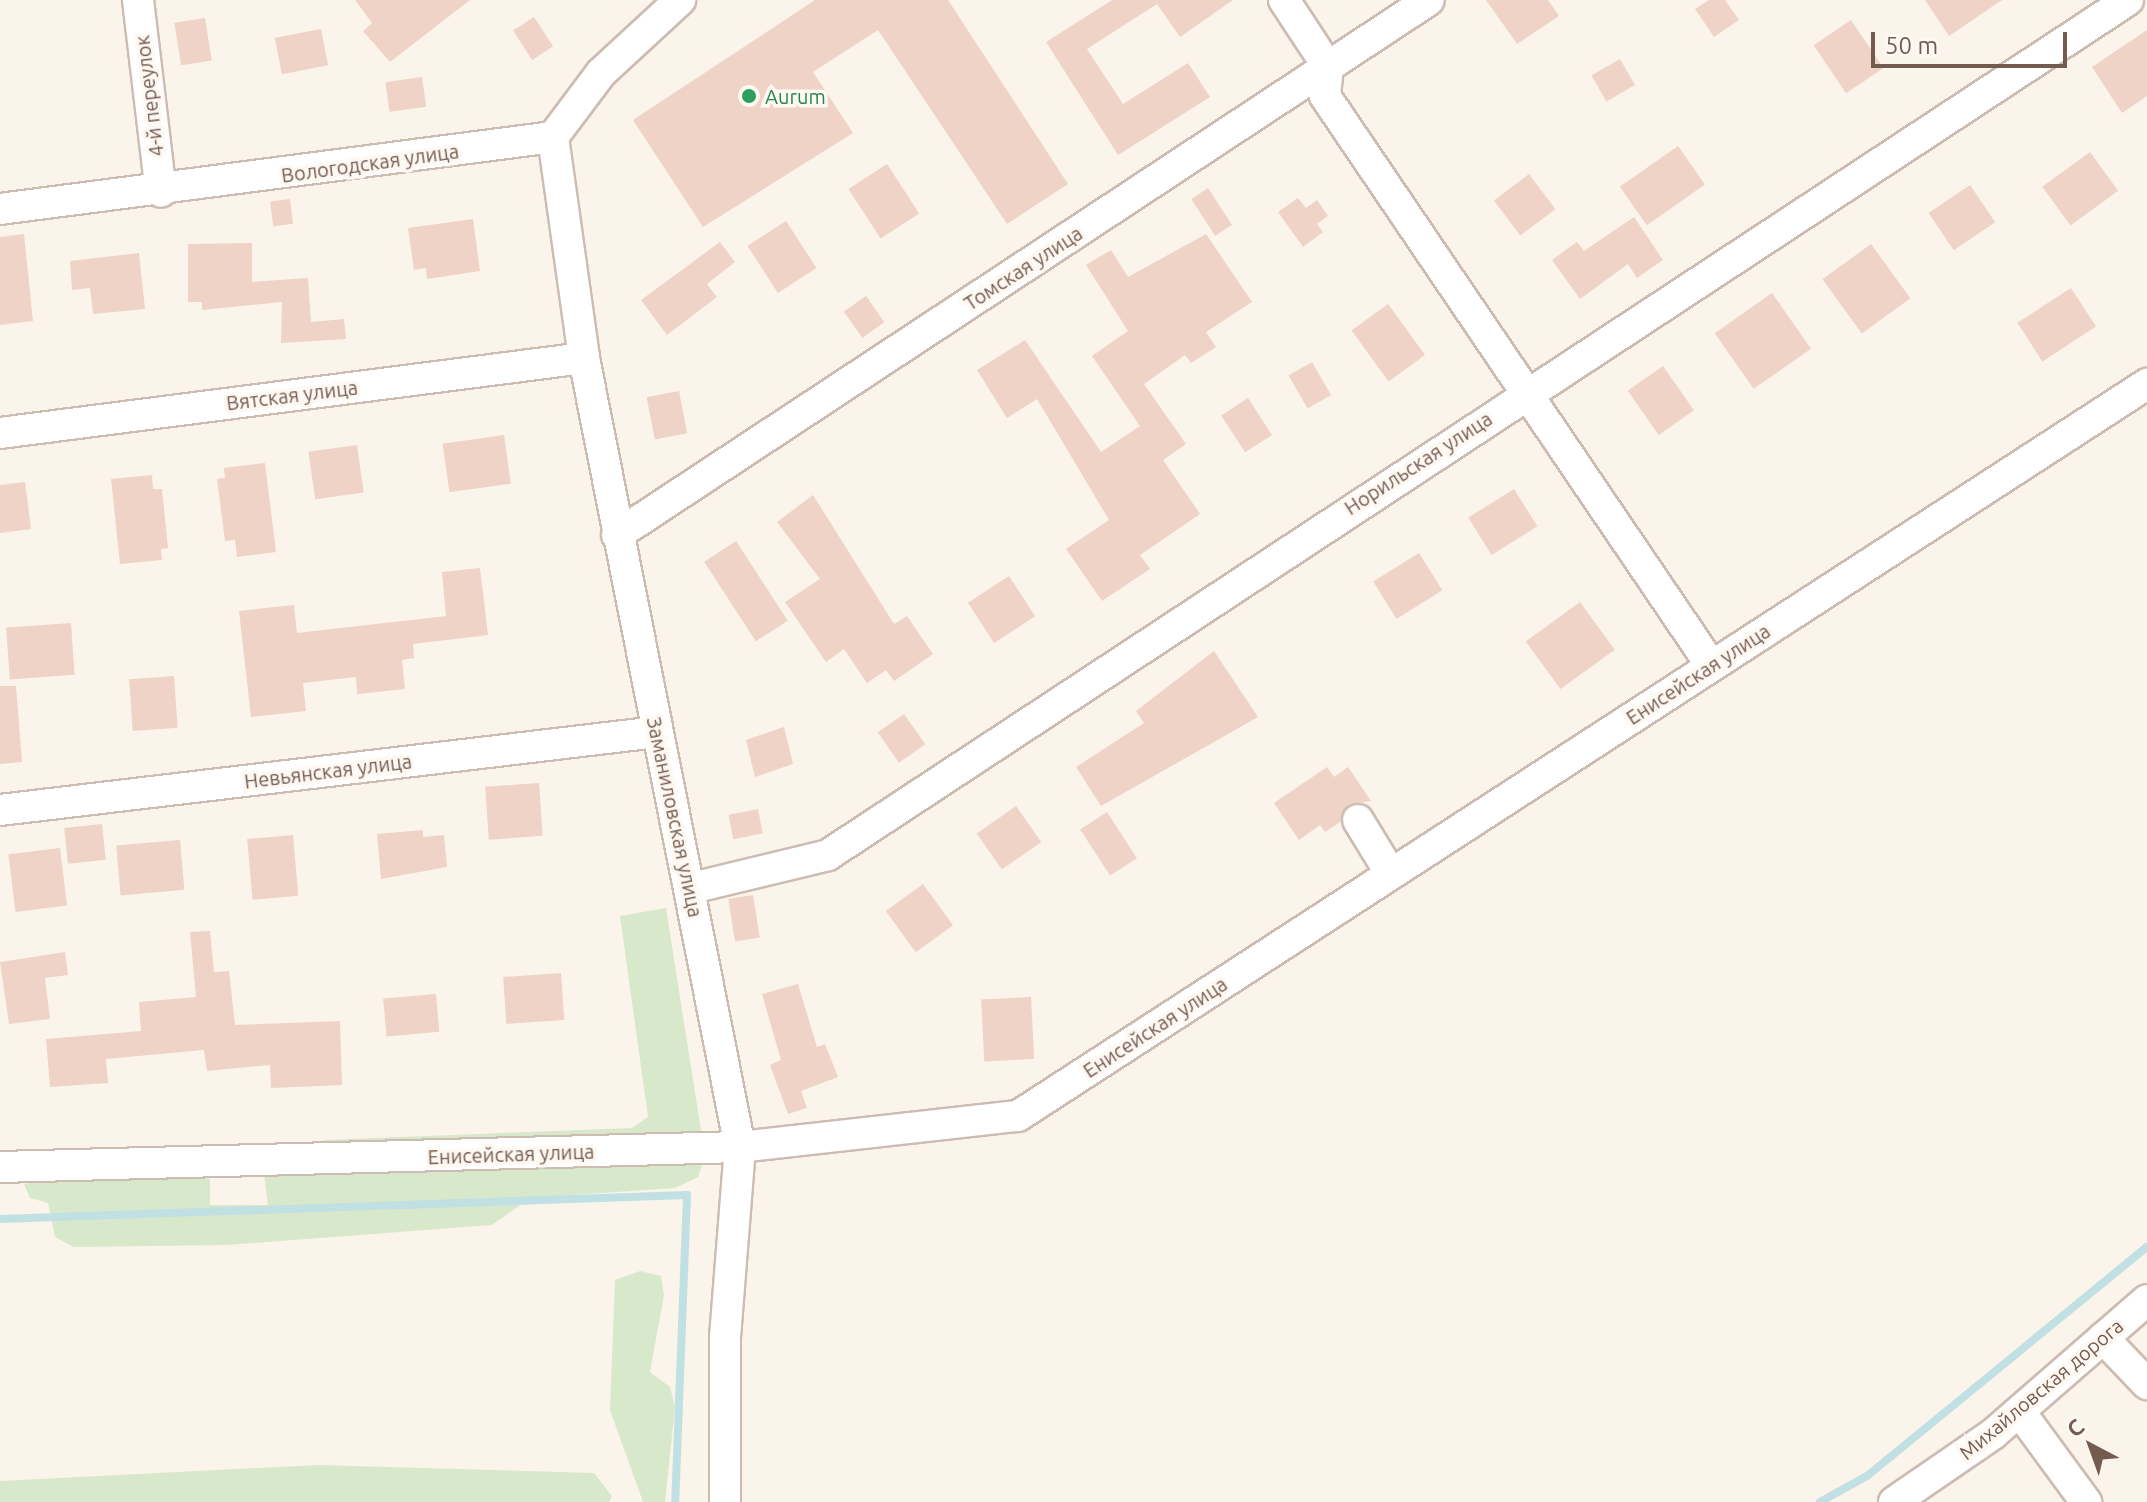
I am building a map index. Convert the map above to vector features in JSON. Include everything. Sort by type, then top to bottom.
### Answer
[{"type":"street","name":"4-й переулок","points":[[138,0],[161,192]]},
{"type":"street","points":[[553,137],[601,73],[680,0]]},
{"type":"street","points":[[1284,0],[1328,67],[1325,96],[1711,665]]},
{"type":"street","name":"Томская улица","points":[[617,535],[1429,0]]},
{"type":"street","name":"Норильская улица","points":[[692,888],[828,855],[1524,393],[2128,0]]},
{"type":"street","name":"Вологодская улица","points":[[0,209],[161,192],[553,137]]},
{"type":"street","name":"Заманиловская улица","points":[[553,137],[584,358],[657,732],[692,888],[740,1147],[725,1336],[725,1502]]},
{"type":"street","name":"Вятская улица","points":[[0,433],[584,358]]},
{"type":"street","name":"Енисейская улица","points":[[0,1167],[740,1147],[1018,1116],[2147,384]]},
{"type":"street","name":"Невьянская улица","points":[[0,810],[657,732]]},
{"type":"street","points":[[1358,820],[1391,874]]},
{"type":"street","name":"Михайловская дорога","points":[[1894,1502],[2020,1412],[2147,1300]]},
{"type":"street","points":[[2103,1338],[2147,1384]]},
{"type":"street","points":[[2020,1412],[2086,1502]]},
{"type":"green space","points":[[666,908],[705,1156],[698,1177],[675,1188],[530,1198],[492,1225],[227,1245],[74,1247],[55,1237],[48,1203],[30,1198],[24,1184],[49,1179],[193,1177],[210,1179],[210,1205],[268,1205],[263,1166],[324,1140],[632,1128],[648,1117],[620,916]]},
{"type":"green space","points":[[640,1271],[661,1276],[664,1295],[650,1372],[670,1387],[675,1407],[665,1502],[643,1502],[610,1410],[615,1280]]},
{"type":"green space","points":[[318,1465],[594,1473],[612,1496],[609,1502],[0,1502],[0,1481]]},
{"type":"building","points":[[355,0],[470,0],[390,62],[363,31],[372,23]]},
{"type":"building","name":"Aurum","points":[[815,0],[948,0],[1068,184],[1007,224],[878,30],[813,72],[853,133],[703,227],[633,120]]},
{"type":"building","points":[[1112,0],[1233,0],[1180,37],[1157,4],[1087,49],[1123,104],[1188,63],[1210,97],[1118,155],[1046,42]]},
{"type":"building","points":[[1486,0],[1548,0],[1559,16],[1517,44]]},
{"type":"building","points":[[1709,0],[1725,0],[1739,20],[1714,37],[1695,9]]},
{"type":"building","points":[[1925,0],[2002,0],[1949,36]]},
{"type":"building","points":[[534,17],[553,46],[532,60],[513,31]]},
{"type":"building","points":[[205,18],[212,60],[181,65],[174,23]]},
{"type":"building","points":[[1851,20],[1883,68],[1846,93],[1814,45]]},
{"type":"building","points":[[321,29],[328,65],[282,74],[275,38]]},
{"type":"building","points":[[2147,30],[2147,96],[2122,113],[2092,67]]},
{"type":"building","points":[[1620,59],[1635,85],[1606,101],[1591,76]]},
{"type":"building","points":[[422,77],[426,107],[390,112],[385,82]]},
{"type":"building","points":[[1678,146],[1705,185],[1647,225],[1620,187]]},
{"type":"building","points":[[2090,152],[2118,191],[2070,226],[2042,187]]},
{"type":"building","points":[[887,164],[919,213],[881,239],[848,189]]},
{"type":"building","points":[[1529,174],[1555,209],[1520,236],[1494,200]]},
{"type":"building","points":[[1970,185],[1995,222],[1954,250],[1929,213]]},
{"type":"building","points":[[1208,188],[1232,225],[1215,236],[1191,199]]},
{"type":"building","points":[[1298,198],[1306,208],[1317,200],[1328,216],[1317,224],[1323,232],[1303,247],[1278,212]]},
{"type":"building","points":[[290,199],[293,224],[273,226],[270,201]]},
{"type":"building","points":[[1634,217],[1663,260],[1637,278],[1628,264],[1580,299],[1552,260],[1577,242],[1584,251]]},
{"type":"building","points":[[473,219],[480,271],[427,279],[426,268],[414,270],[408,228]]},
{"type":"building","points":[[786,221],[816,268],[778,293],[747,246]]},
{"type":"building","points":[[24,234],[33,321],[0,325],[0,237]]},
{"type":"building","points":[[1206,234],[1252,302],[1206,332],[1216,347],[1191,363],[1185,355],[1144,384],[1186,444],[1163,460],[1200,514],[1140,555],[1150,569],[1102,601],[1066,549],[1109,520],[1037,399],[1007,418],[977,370],[1025,340],[1101,452],[1140,426],[1092,356],[1128,331],[1086,265],[1111,250],[1128,277]]},
{"type":"building","points":[[720,242],[735,262],[707,284],[717,297],[667,335],[641,300]]},
{"type":"building","points":[[252,243],[252,282],[308,278],[311,322],[344,319],[346,339],[281,343],[282,302],[202,310],[202,302],[188,302],[188,244]]},
{"type":"building","points":[[1871,244],[1910,298],[1862,333],[1822,279]]},
{"type":"building","points":[[139,253],[145,309],[93,314],[90,288],[72,290],[70,261]]},
{"type":"building","points":[[2071,288],[2096,327],[2042,361],[2017,323]]},
{"type":"building","points":[[1772,293],[1811,349],[1754,389],[1715,333]]},
{"type":"building","points":[[866,296],[884,322],[862,338],[844,311]]},
{"type":"building","points":[[1388,304],[1425,355],[1389,381],[1352,330]]},
{"type":"building","points":[[1312,362],[1331,395],[1308,408],[1289,376]]},
{"type":"building","points":[[1663,366],[1694,410],[1659,435],[1628,391]]},
{"type":"building","points":[[679,391],[687,433],[655,440],[647,397]]},
{"type":"building","points":[[1248,398],[1272,435],[1245,452],[1221,415]]},
{"type":"building","points":[[504,435],[511,484],[449,492],[443,444]]},
{"type":"building","points":[[357,445],[364,493],[315,499],[308,452]]},
{"type":"building","points":[[265,463],[276,552],[237,557],[235,540],[225,541],[217,479],[225,478],[224,468]]},
{"type":"building","points":[[152,475],[153,489],[162,489],[168,548],[161,549],[162,560],[120,564],[111,479]]},
{"type":"building","points":[[25,482],[31,529],[0,533],[0,485]]},
{"type":"building","points":[[1514,489],[1537,526],[1492,555],[1468,518]]},
{"type":"building","points":[[813,495],[894,624],[907,616],[933,654],[894,681],[886,670],[867,683],[844,649],[826,662],[785,602],[820,579],[777,522]]},
{"type":"building","points":[[736,541],[788,621],[756,641],[704,562]]},
{"type":"building","points":[[1419,553],[1442,590],[1397,619],[1373,582]]},
{"type":"building","points":[[480,568],[488,635],[413,644],[414,658],[402,660],[405,689],[357,694],[356,677],[303,683],[306,711],[251,717],[239,611],[294,605],[297,633],[446,616],[442,572]]},
{"type":"building","points":[[1009,576],[1035,616],[994,643],[968,603]]},
{"type":"building","points":[[1580,602],[1615,650],[1560,689],[1526,641]]},
{"type":"building","points":[[71,623],[75,675],[10,679],[6,628]]},
{"type":"building","points":[[1214,651],[1258,717],[1101,806],[1076,767],[1144,723],[1136,711]]},
{"type":"building","points":[[174,676],[178,728],[133,731],[129,679]]},
{"type":"building","points":[[0,686],[16,686],[22,762],[0,764]]},
{"type":"building","points":[[904,714],[925,744],[899,763],[878,732]]},
{"type":"building","points":[[784,727],[793,764],[755,777],[746,740]]},
{"type":"building","points":[[1327,767],[1334,777],[1348,767],[1371,801],[1349,804],[1340,822],[1325,832],[1320,825],[1299,840],[1274,803]]},
{"type":"building","points":[[539,783],[543,836],[489,840],[485,787]]},
{"type":"building","points":[[1016,806],[1041,842],[1002,870],[977,834]]},
{"type":"building","points":[[758,809],[763,834],[733,839],[729,815]]},
{"type":"building","points":[[1107,812],[1137,858],[1110,876],[1080,829]]},
{"type":"building","points":[[102,824],[106,860],[68,864],[64,828]]},
{"type":"building","points":[[423,830],[423,837],[444,835],[447,867],[381,879],[377,834]]},
{"type":"building","points":[[293,835],[298,896],[252,900],[247,839]]},
{"type":"building","points":[[180,840],[184,890],[121,895],[116,846]]},
{"type":"building","points":[[60,848],[67,906],[15,912],[8,854]]},
{"type":"building","points":[[923,884],[953,925],[916,952],[886,911]]},
{"type":"building","points":[[753,895],[760,937],[735,941],[728,899]]},
{"type":"building","points":[[210,931],[214,972],[229,971],[235,1025],[340,1021],[342,1085],[271,1088],[270,1065],[207,1071],[204,1050],[106,1059],[108,1083],[50,1087],[46,1039],[141,1031],[139,1002],[196,997],[190,932]]},
{"type":"building","points":[[65,952],[68,975],[45,978],[50,1019],[9,1024],[0,962]]},
{"type":"building","points":[[561,973],[564,1020],[506,1024],[503,977]]},
{"type":"building","points":[[798,984],[817,1047],[825,1044],[838,1077],[801,1091],[807,1108],[788,1114],[770,1065],[781,1060],[762,994]]},
{"type":"building","points":[[436,994],[439,1032],[387,1036],[383,999]]},
{"type":"building","points":[[1031,997],[1034,1059],[984,1062],[981,1000]]},
{"type":"waterway","points":[[0,1219],[687,1195],[675,1502]]},
{"type":"waterway","points":[[1820,1502],[1867,1476],[2147,1247]]},
{"type":"place","name":"Aurum","points":[[749,96]]}]
